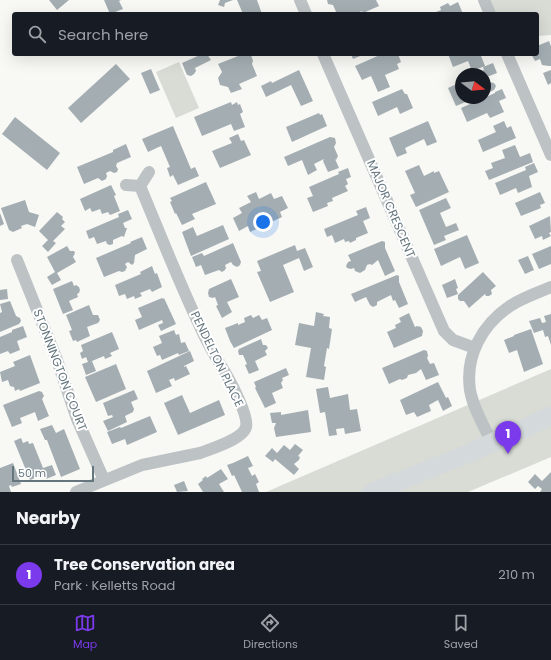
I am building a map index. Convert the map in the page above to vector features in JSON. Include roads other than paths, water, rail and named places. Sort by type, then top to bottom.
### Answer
[{"type":"main road","points":[[372,492],[492,443],[551,416]]},
{"type":"street","points":[[300,0],[305,12]]},
{"type":"street","points":[[484,0],[489,12]]},
{"type":"street","name":"MAJOR CRESCENT","points":[[324,56],[444,331],[452,340],[475,348]]},
{"type":"street","points":[[509,56],[551,155]]},
{"type":"street","points":[[126,184],[140,186],[149,172]]},
{"type":"street","name":"PENDELTON PLACE","points":[[76,492],[142,465],[200,454],[239,437],[246,429],[247,424],[243,411],[233,387],[205,337],[140,186]]},
{"type":"street","name":"STONNINGTON COURT","points":[[17,260],[57,360],[77,418],[104,480]]},
{"type":"street","points":[[492,443],[470,391],[470,368],[475,348],[484,330],[493,320],[509,307],[551,287]]},
{"type":"place","name":"Tree Conservation area","points":[[508,454]]}]
